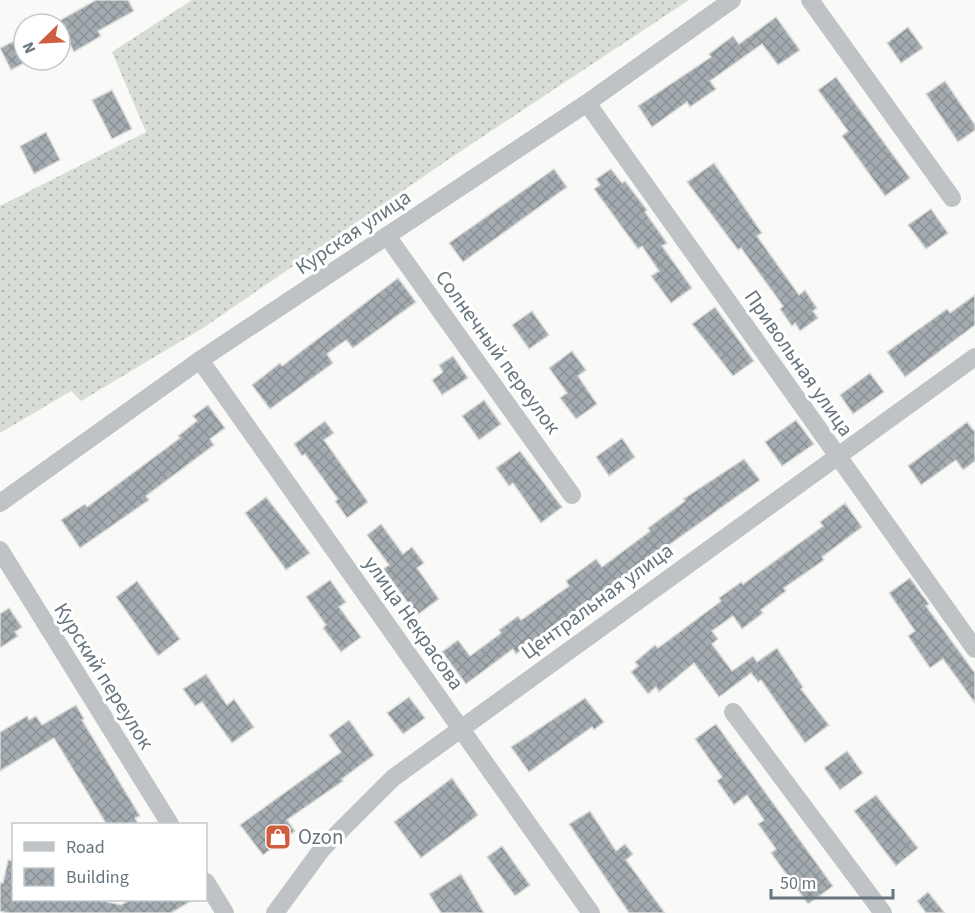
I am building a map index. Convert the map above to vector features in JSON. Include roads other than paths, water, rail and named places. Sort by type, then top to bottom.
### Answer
[{"type":"street","name":"Курская улица","points":[[0,503],[200,360],[587,103],[732,0]]},
{"type":"street","points":[[810,0],[952,198]]},
{"type":"street","name":"Привольная улица","points":[[587,103],[975,649]]},
{"type":"street","name":"Солнечный переулок","points":[[387,236],[572,495]]},
{"type":"street","name":"Центральная улица","points":[[275,913],[322,849],[393,778],[975,357]]},
{"type":"street","name":"улица Некрасова","points":[[200,360],[591,913]]},
{"type":"street","name":"Курский переулок","points":[[0,550],[169,823]]},
{"type":"street","points":[[733,712],[883,913]]},
{"type":"street","points":[[207,884],[225,913]]},
{"type":"place","name":"Ozon","points":[[278,837]]}]
